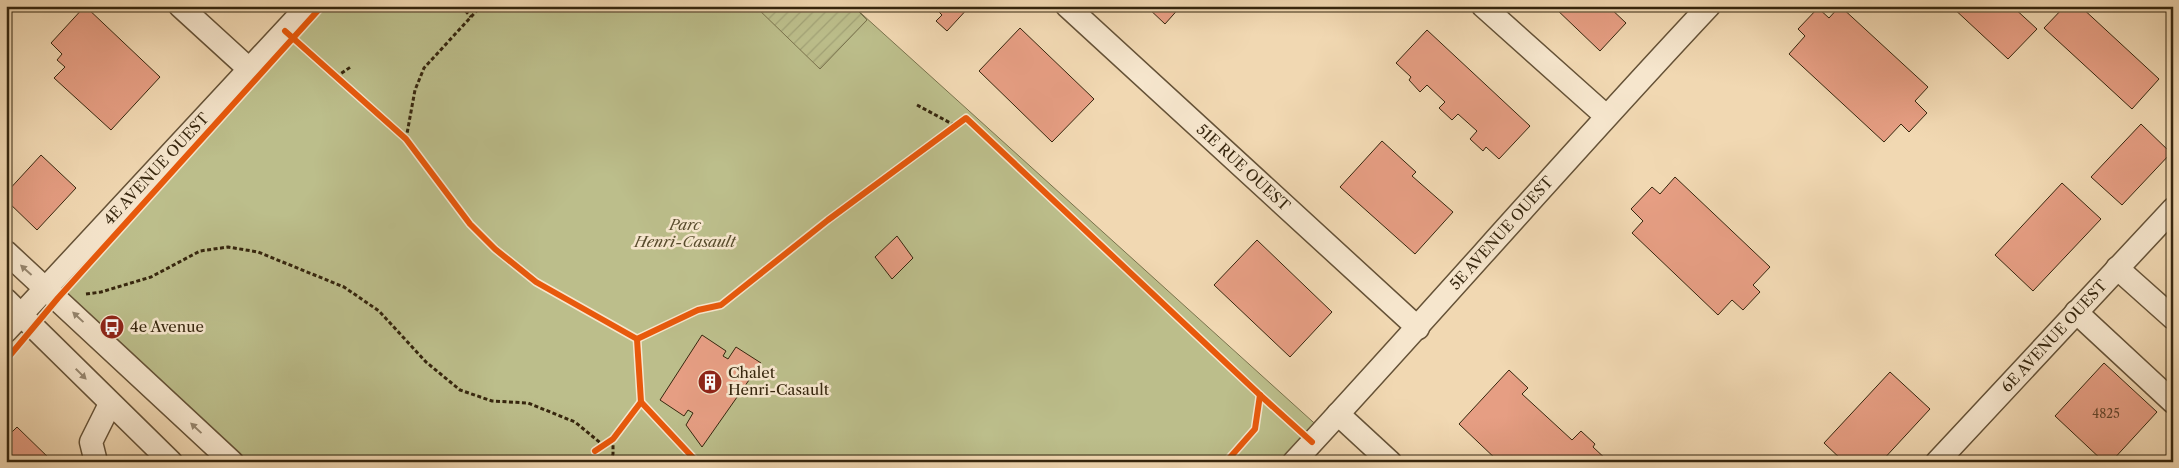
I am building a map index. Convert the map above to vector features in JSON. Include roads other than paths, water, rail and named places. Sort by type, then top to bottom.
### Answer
[{"type":"street","points":[[180,6],[249,69]]},
{"type":"street","name":"4E AVENUE OUEST","points":[[6,331],[14,307],[52,293],[249,69],[308,6]]},
{"type":"street","name":"51E RUE OUEST","points":[[1067,6],[1418,328]]},
{"type":"street","points":[[1483,6],[1606,116]]},
{"type":"street","name":"5E AVENUE OUEST","points":[[1294,462],[1418,328],[1606,116],[1709,6]]},
{"type":"street","name":"6E AVENUE OUEST","points":[[1937,462],[2173,209]]},
{"type":"street","points":[[6,252],[232,462]]},
{"type":"street","points":[[2117,268],[2173,318]]},
{"type":"street","points":[[14,307],[110,404],[171,462]]},
{"type":"street","points":[[2076,312],[2173,402]]},
{"type":"street","points":[[96,462],[91,442],[110,404]]},
{"type":"street","points":[[1338,414],[1390,462]]},
{"type":"place","name":"4e Avenue","points":[[112,327]]},
{"type":"place","name":"Chalet Henri-Casault","points":[[710,382]]},
{"type":"park label","name":"Parc Henri-Casault","points":[[685,234]]}]
